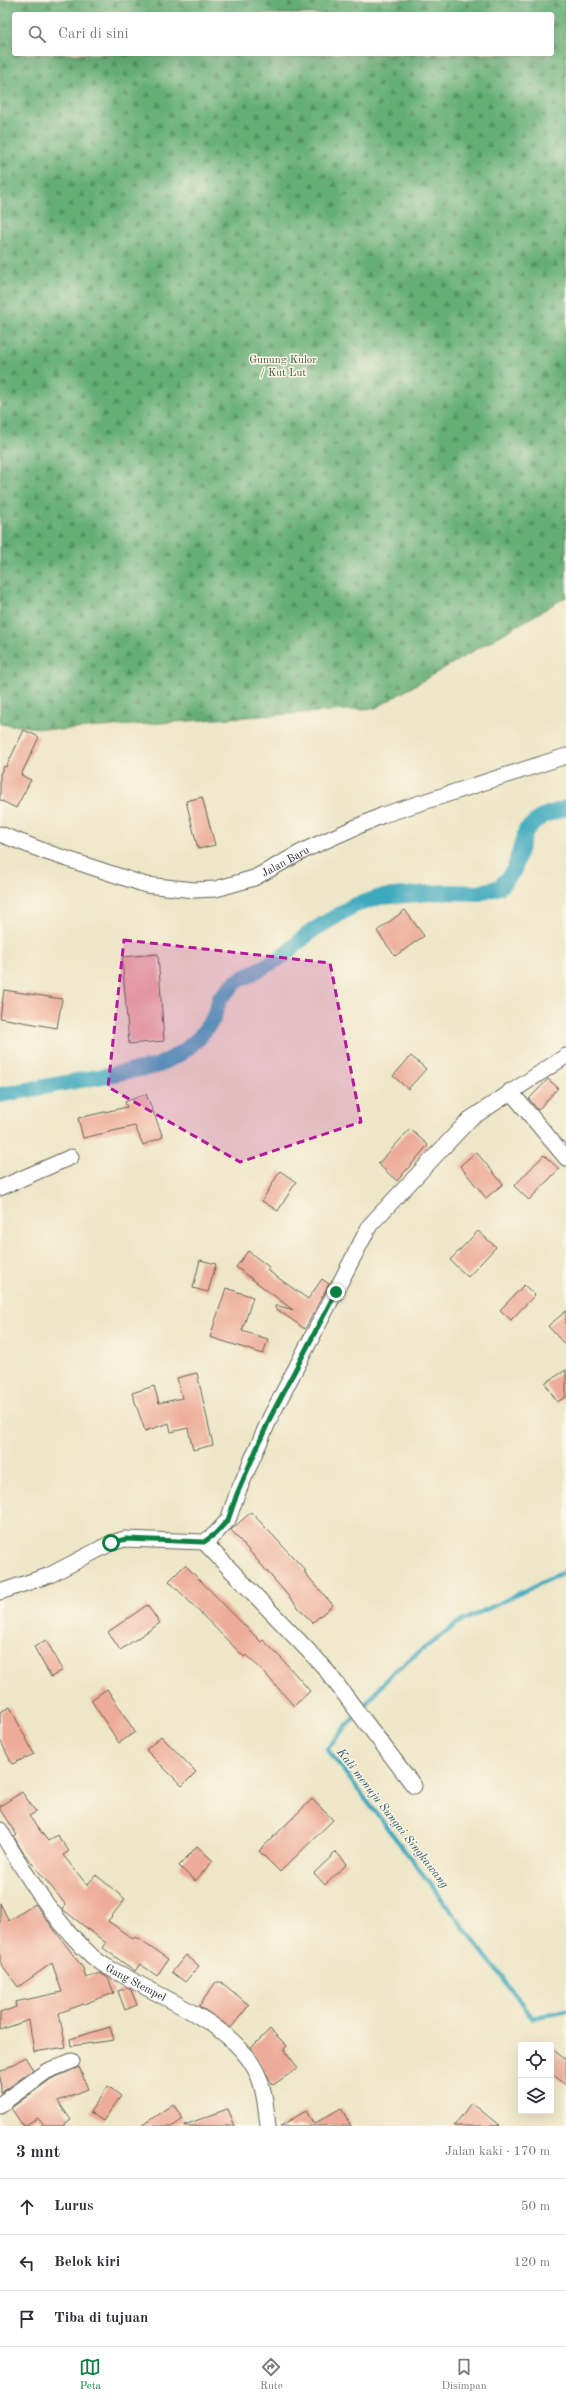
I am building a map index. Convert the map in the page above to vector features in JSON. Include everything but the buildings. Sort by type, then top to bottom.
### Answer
[{"type":"street","name":"Jalan Baru","points":[[0,834],[49,853],[146,884],[189,890],[216,889],[254,878],[306,849],[383,815],[566,756]]},
{"type":"street","points":[[0,1592],[50,1575],[111,1543],[126,1539],[204,1542],[215,1534],[228,1520],[237,1494],[270,1418],[370,1225],[470,1118],[566,1056]]},
{"type":"street","points":[[510,1091],[566,1158]]},
{"type":"street","points":[[0,1188],[71,1157]]},
{"type":"street","points":[[204,1542],[323,1666],[414,1786]]},
{"type":"street","name":"Gang Stempel","points":[[0,1830],[25,1872],[68,1931],[94,1958],[196,2013],[216,2026],[249,2060],[258,2075],[263,2090],[268,2126]]},
{"type":"street","points":[[0,2105],[47,2072],[72,2061]]},
{"type":"highlighted area","points":[[124,940],[330,963],[361,1122],[240,1162],[108,1087]]},
{"type":"green space","name":"Gunung Kulor / Kut Lut","points":[[0,0],[566,0],[566,597],[376,708],[59,730],[0,724]]},
{"type":"waterway","points":[[0,1095],[157,1066],[183,1052],[199,1038],[213,1019],[220,998],[236,982],[282,957],[310,932],[353,906],[380,897],[444,892],[479,893],[500,887],[514,870],[526,830],[542,816],[566,808]]},
{"type":"waterway","name":"Kali menuju Sungai Singkawang","points":[[566,1571],[456,1624],[393,1672],[327,1749],[533,2018],[566,2010]]},
{"type":"route","points":[[111,1543],[126,1539],[161,1539],[185,1542],[204,1542],[215,1534],[228,1520],[237,1494],[270,1418],[301,1362],[336,1292]]}]
